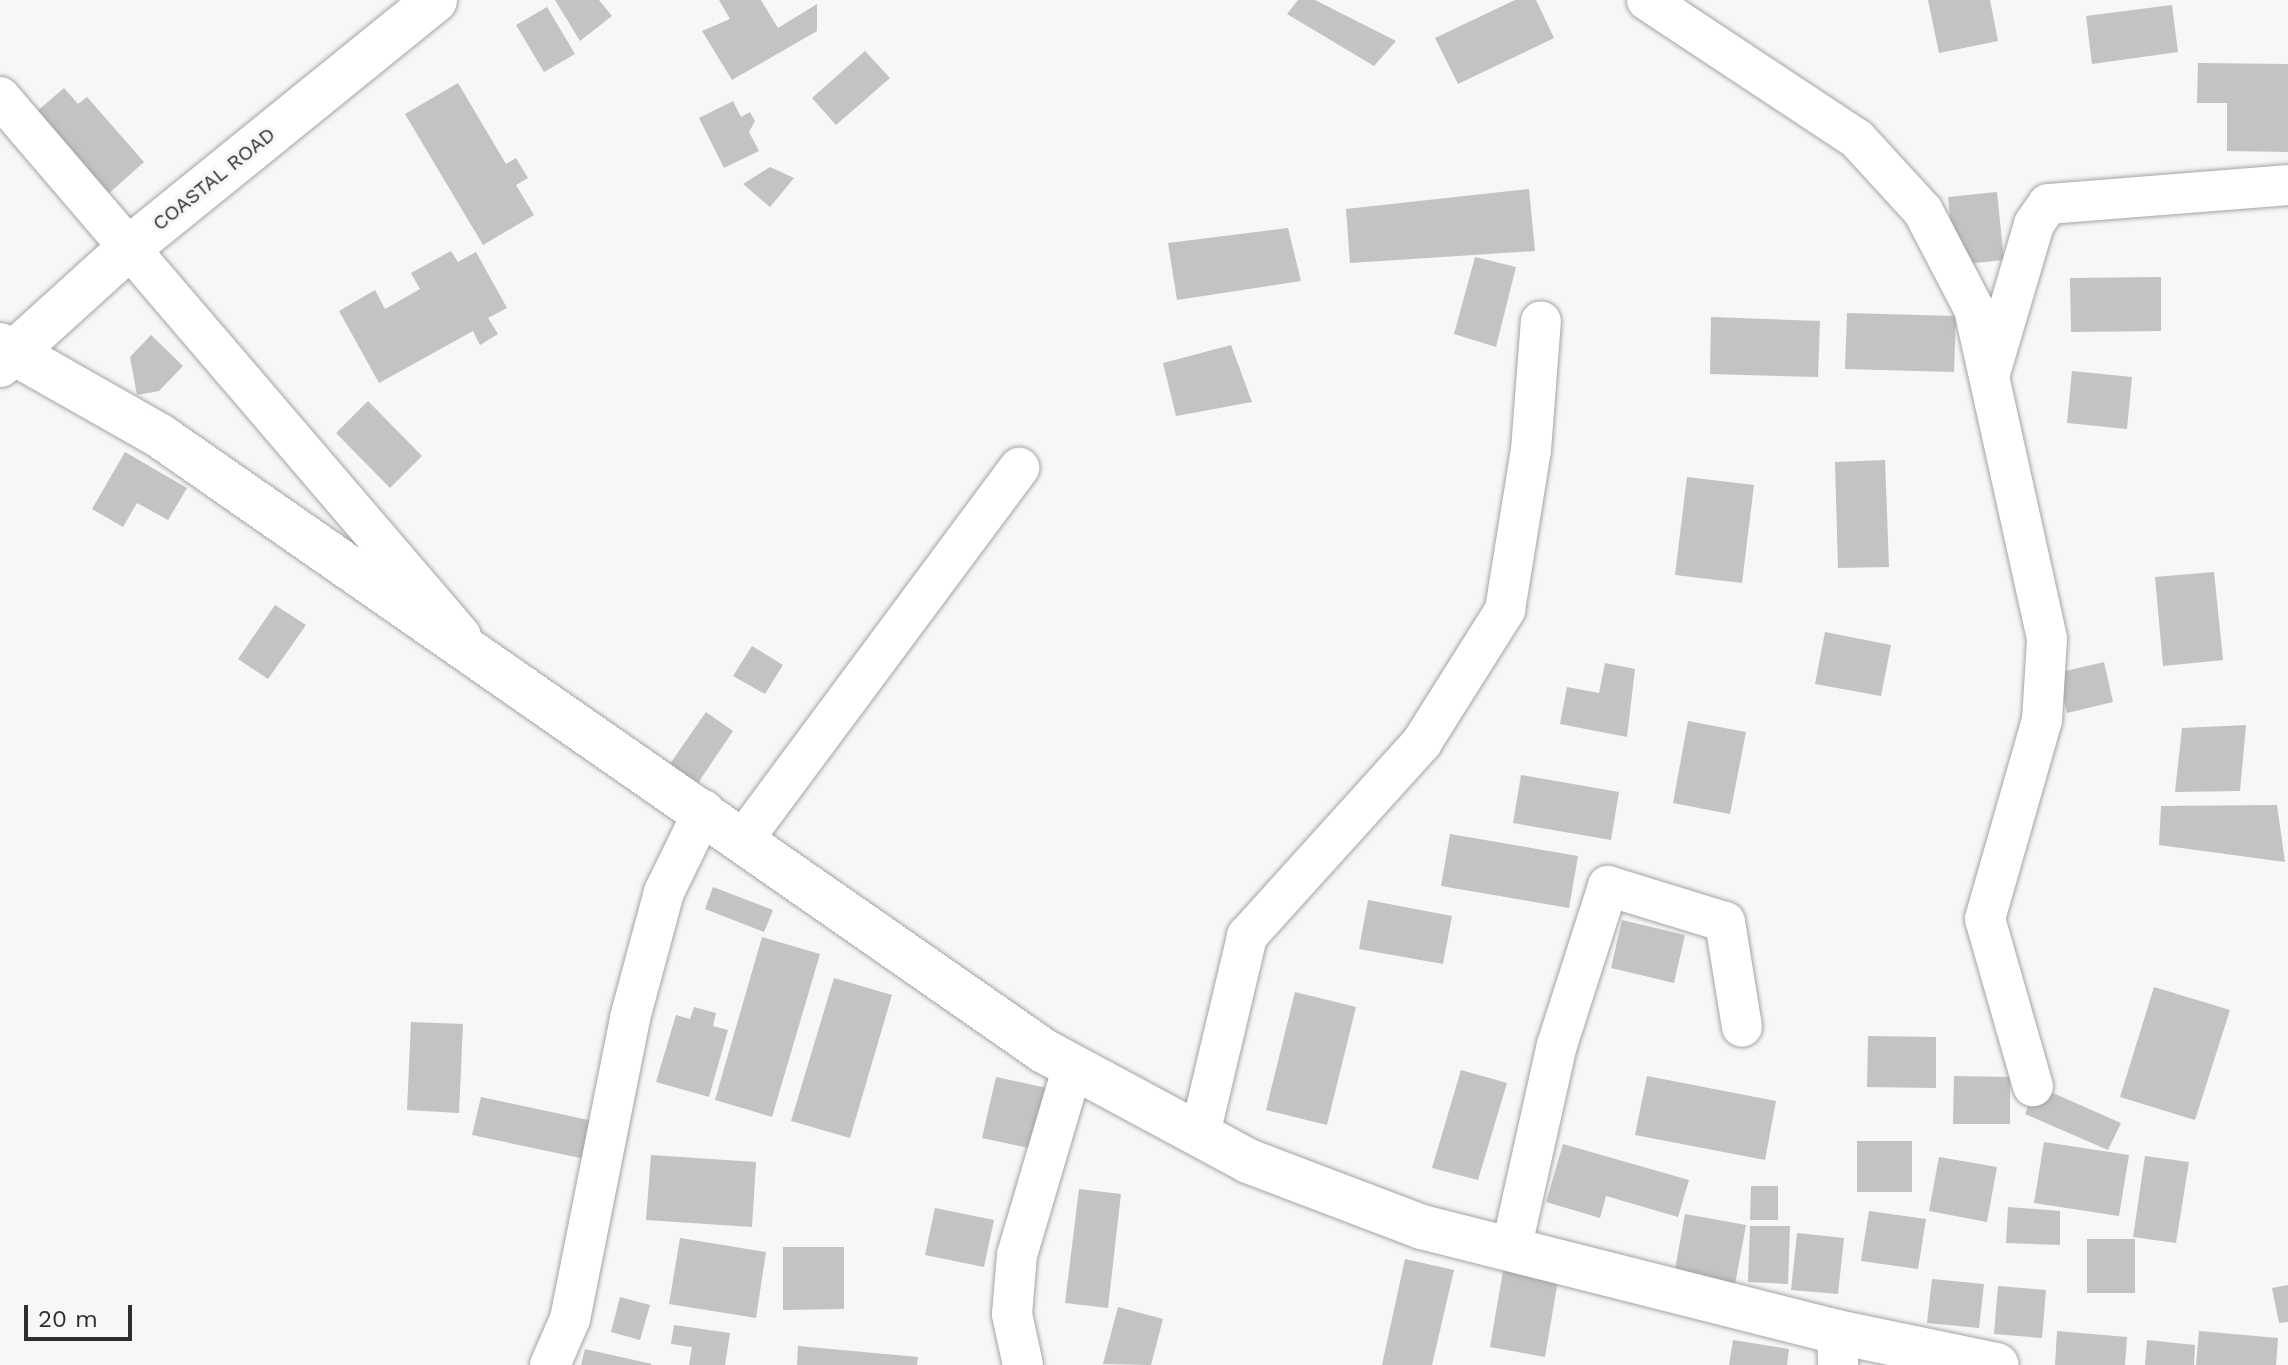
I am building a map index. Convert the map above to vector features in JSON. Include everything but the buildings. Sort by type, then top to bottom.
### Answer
[{"type":"street","name":"COASTAL ROAD","points":[[5,354],[128,249],[435,0]]},
{"type":"street","points":[[1647,0],[1857,139],[1923,211],[1974,309],[2047,639],[2042,720],[1985,919],[2033,1086]]},
{"type":"street","points":[[0,97],[492,673]]},
{"type":"street","points":[[1989,377],[2034,224],[2048,204],[2288,185]]},
{"type":"street","points":[[1200,1134],[1247,936],[1422,742],[1505,610],[1531,450],[1541,321]]},
{"type":"street","points":[[5,354],[160,436],[492,673],[745,837],[1073,1066],[1248,1161],[1422,1227],[1511,1250],[1838,1348],[1997,1365]]},
{"type":"street","points":[[745,837],[1019,468]]},
{"type":"street","points":[[550,1365],[570,1319],[630,1018],[664,892],[704,810]]},
{"type":"street","points":[[1511,1250],[1557,1045],[1608,886],[1725,922],[1742,1027]]},
{"type":"street","points":[[1023,1365],[1012,1314],[1017,1255],[1073,1066]]}]
